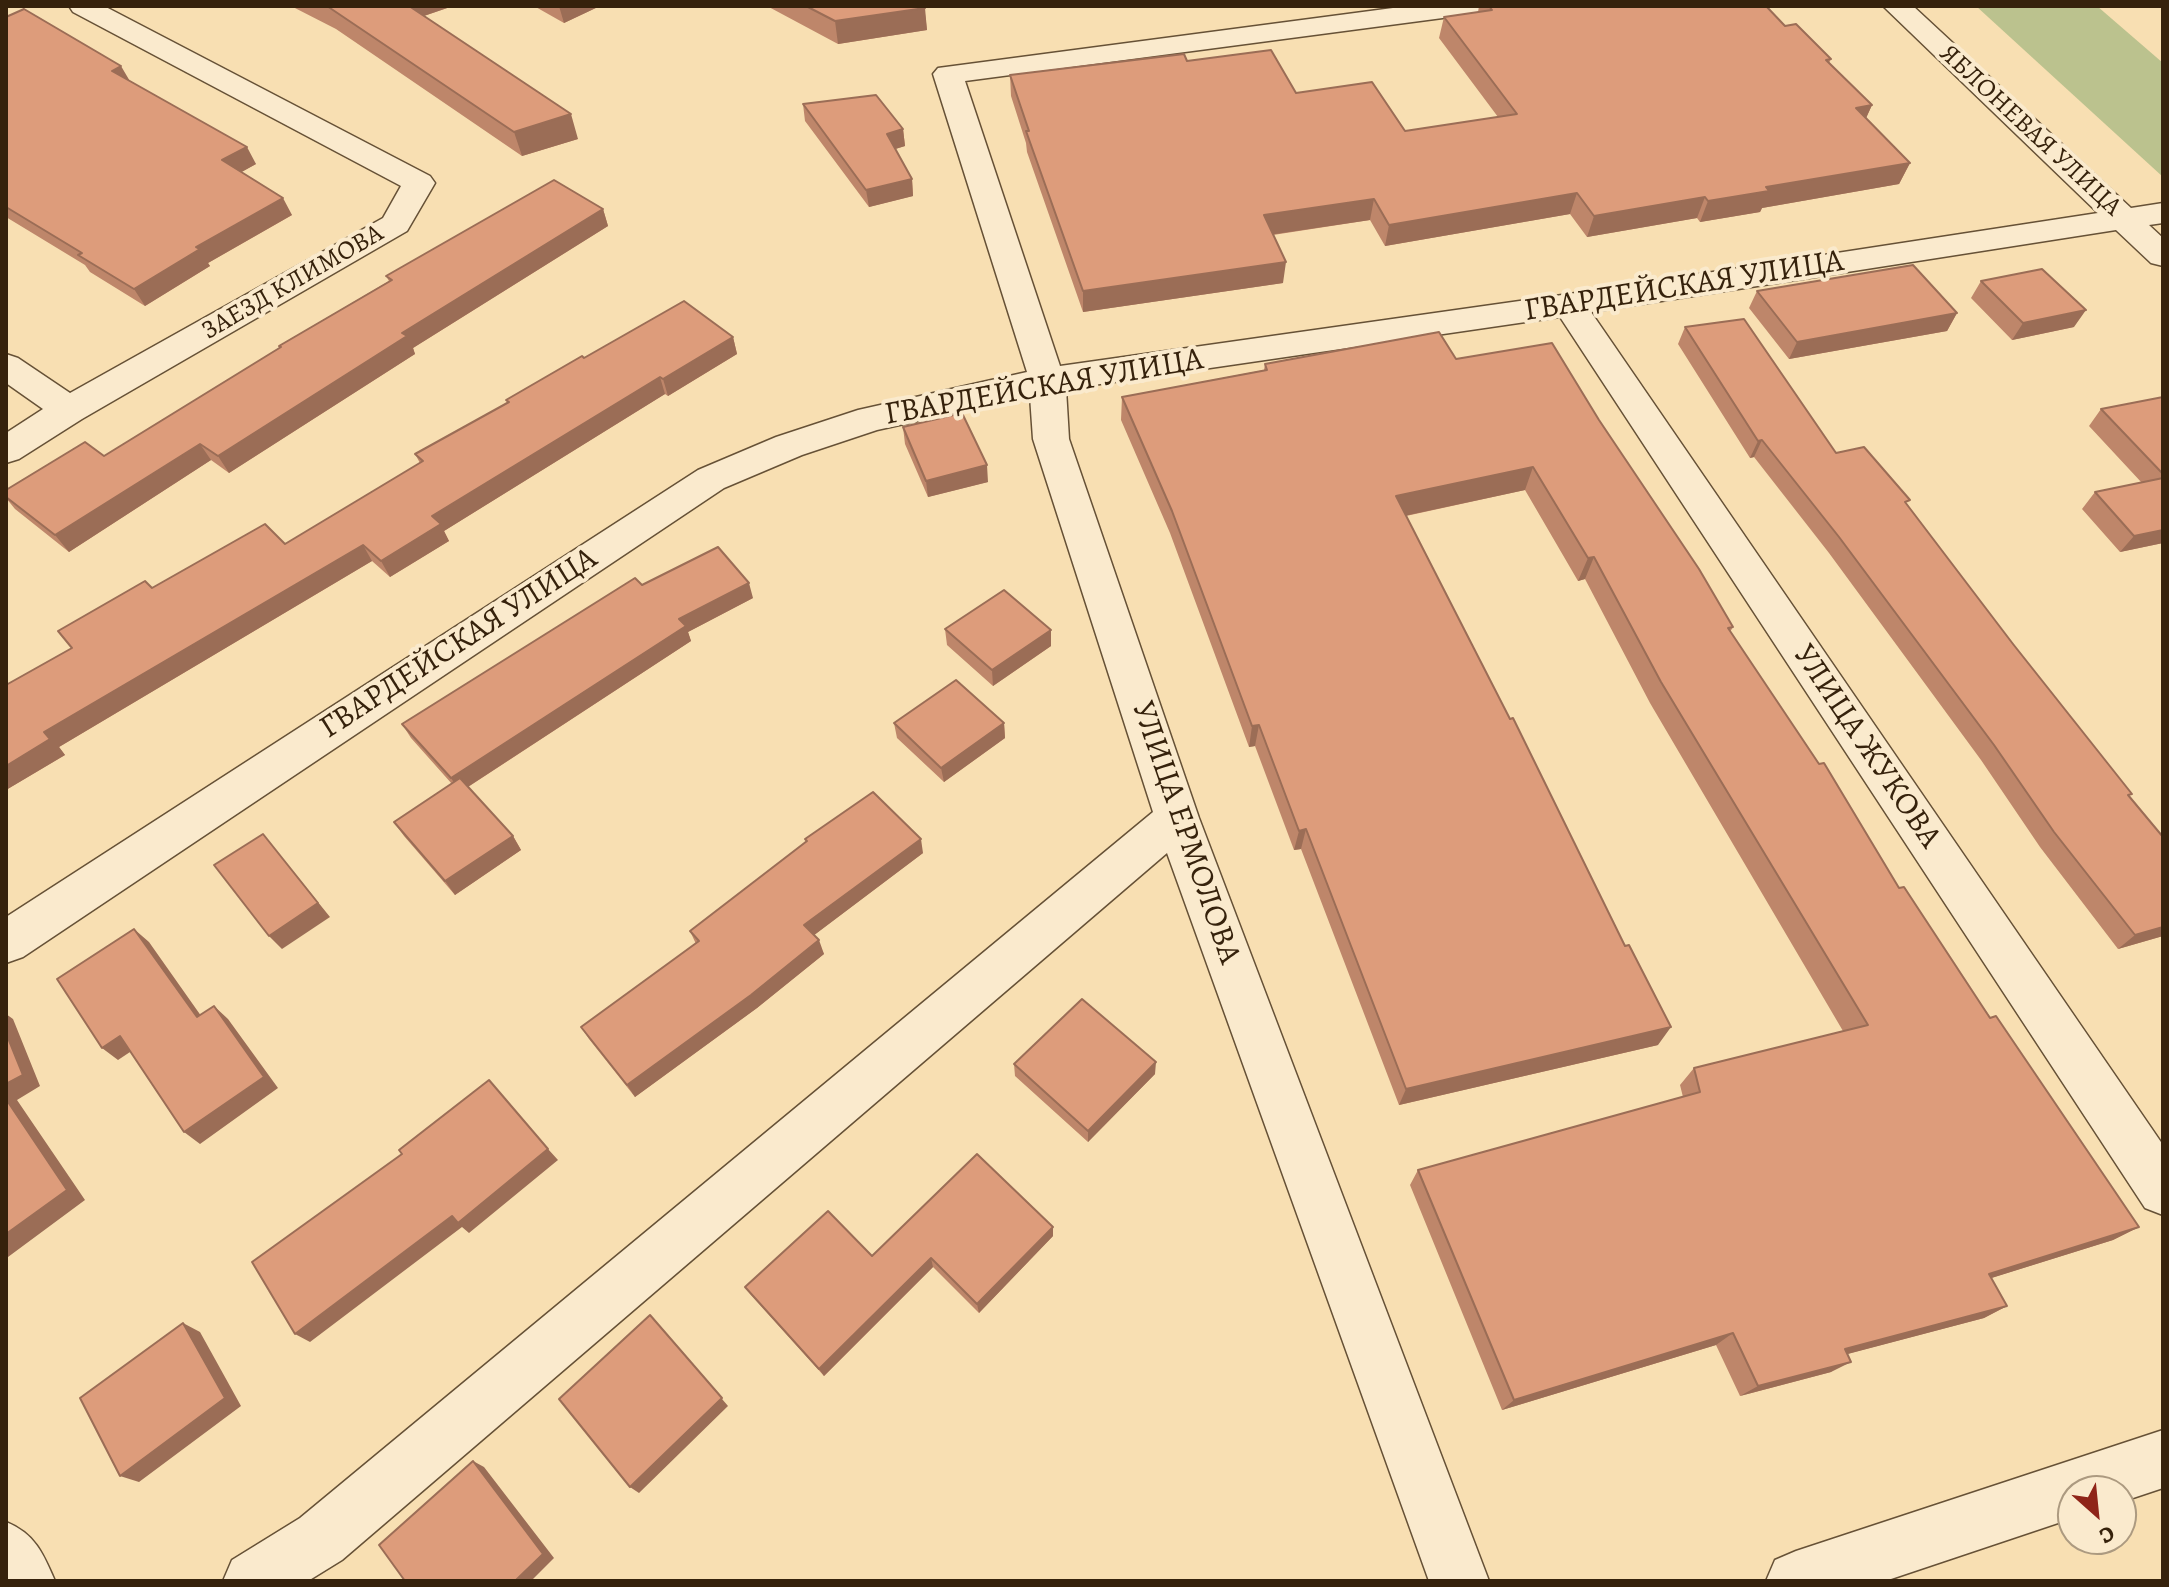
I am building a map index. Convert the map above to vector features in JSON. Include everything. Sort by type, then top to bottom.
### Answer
[{"type":"street","name":"ЗАЕЗД КЛИМОВА","points":[[6,450],[69,410],[396,224],[419,183],[83,6]]},
{"type":"street","points":[[1313,16],[1473,6]]},
{"type":"street","name":"ЯБЛОНЕВАЯ УЛИЦА","points":[[1897,6],[2163,256]]},
{"type":"street","name":"УЛИЦА ЕРМОЛОВА","points":[[1313,16],[948,74],[1047,380],[1051,439],[1177,818],[1459,1581]]},
{"type":"street","name":"ГВАРДЕЙСКАЯ УЛИЦА","points":[[6,942],[711,479],[789,446],[871,419],[1047,380],[1569,305],[2163,213]]},
{"type":"street","name":"УЛИЦА ЖУКОВА","points":[[1569,305],[2163,1190]]},
{"type":"street","points":[[6,366],[69,410]]},
{"type":"street","points":[[253,1581],[321,1539],[1177,818]]},
{"type":"street","points":[[1796,1581],[2163,1459]]},
{"type":"street","points":[[6,1552],[25,1581]]},
{"type":"green space","points":[[1976,6],[2097,6],[2163,63],[2163,177]]},
{"type":"building","points":[[327,6],[409,6],[571,114],[514,132]]},
{"type":"building","points":[[806,6],[924,6],[925,8],[835,21]]},
{"type":"building","points":[[1489,6],[1766,6],[1785,26],[1796,24],[1831,59],[1826,60],[1872,105],[1856,108],[1910,163],[1766,187],[1769,191],[1708,201],[1705,197],[1594,216],[1577,193],[1389,225],[1374,199],[1264,215],[1286,262],[1083,291],[1026,131],[1029,131],[1010,75],[1184,54],[1187,61],[1271,50],[1296,93],[1372,82],[1405,131],[1517,114],[1444,17],[1492,10]]},
{"type":"building","points":[[24,9],[121,66],[112,71],[247,147],[222,160],[283,198],[196,247],[200,249],[134,289],[6,207],[6,17]]},
{"type":"building","points":[[876,95],[903,129],[887,134],[912,179],[866,190],[803,104]]},
{"type":"building","points":[[554,180],[603,209],[402,333],[407,336],[218,456],[200,444],[55,535],[6,497],[6,490],[85,442],[104,456],[279,346],[392,280],[386,276]]},
{"type":"building","points":[[1913,265],[1957,313],[1797,342],[1757,291]]},
{"type":"building","points":[[2042,269],[2086,310],[2023,323],[1981,281]]},
{"type":"building","points":[[684,301],[733,337],[663,379],[660,377],[432,516],[441,524],[381,561],[363,545],[44,732],[50,739],[6,766],[6,685],[72,648],[58,631],[145,581],[152,588],[265,524],[285,544],[423,461],[415,454],[509,402],[506,400],[582,356],[584,358]]},
{"type":"building","points":[[1744,319],[1836,453],[1864,447],[1910,500],[1905,502],[2163,837],[2163,927],[2135,935],[2054,832],[1994,745],[1839,537],[1762,440],[1758,441],[1685,327]]},
{"type":"building","points":[[1439,332],[1456,359],[1552,343],[1599,420],[1699,569],[1733,627],[1728,628],[1819,764],[1824,763],[1899,888],[1904,887],[1990,1018],[1996,1016],[2139,1227],[1989,1274],[2007,1306],[1845,1349],[1851,1362],[1758,1386],[1733,1333],[1514,1400],[1418,1170],[1700,1092],[1694,1068],[1868,1025],[1661,682],[1594,557],[1588,558],[1533,467],[1396,496],[1510,719],[1513,718],[1625,946],[1629,945],[1671,1027],[1406,1089],[1306,829],[1299,831],[1259,725],[1252,726],[1172,511],[1122,397],[1267,370],[1265,364]]},
{"type":"building","points":[[2163,397],[2163,474],[2101,409]]},
{"type":"building","points":[[962,413],[987,465],[926,481],[903,427]]},
{"type":"building","points":[[2163,478],[2163,530],[2134,536],[2095,492]]},
{"type":"building","points":[[718,547],[749,583],[679,619],[686,626],[451,778],[402,724],[635,578],[642,585]]},
{"type":"building","points":[[1004,590],[1051,630],[992,670],[945,629]]},
{"type":"building","points":[[956,680],[1004,723],[941,768],[894,723]]},
{"type":"building","points":[[460,778],[513,836],[445,881],[394,822]]},
{"type":"building","points":[[873,792],[921,839],[804,925],[819,940],[751,995],[627,1085],[581,1027],[699,941],[690,931],[807,841],[805,839]]},
{"type":"building","points":[[263,834],[318,903],[269,936],[214,865]]},
{"type":"building","points":[[134,929],[197,1017],[214,1006],[264,1077],[184,1132],[120,1036],[102,1048],[57,979]]},
{"type":"building","points":[[1082,999],[1156,1062],[1088,1131],[1014,1064]]},
{"type":"building","points":[[6,1033],[23,1075],[6,1084]]},
{"type":"building","points":[[489,1080],[548,1149],[458,1223],[452,1216],[295,1334],[252,1262],[402,1154],[399,1150]]},
{"type":"building","points":[[6,1099],[67,1190],[6,1234]]},
{"type":"building","points":[[977,1154],[1053,1227],[977,1304],[931,1258],[819,1369],[745,1287],[828,1211],[872,1256]]},
{"type":"building","points":[[650,1315],[722,1398],[630,1487],[559,1399]]},
{"type":"building","points":[[183,1323],[225,1398],[120,1476],[80,1398]]},
{"type":"building","points":[[473,1461],[543,1554],[515,1581],[405,1581],[379,1545]]}]
